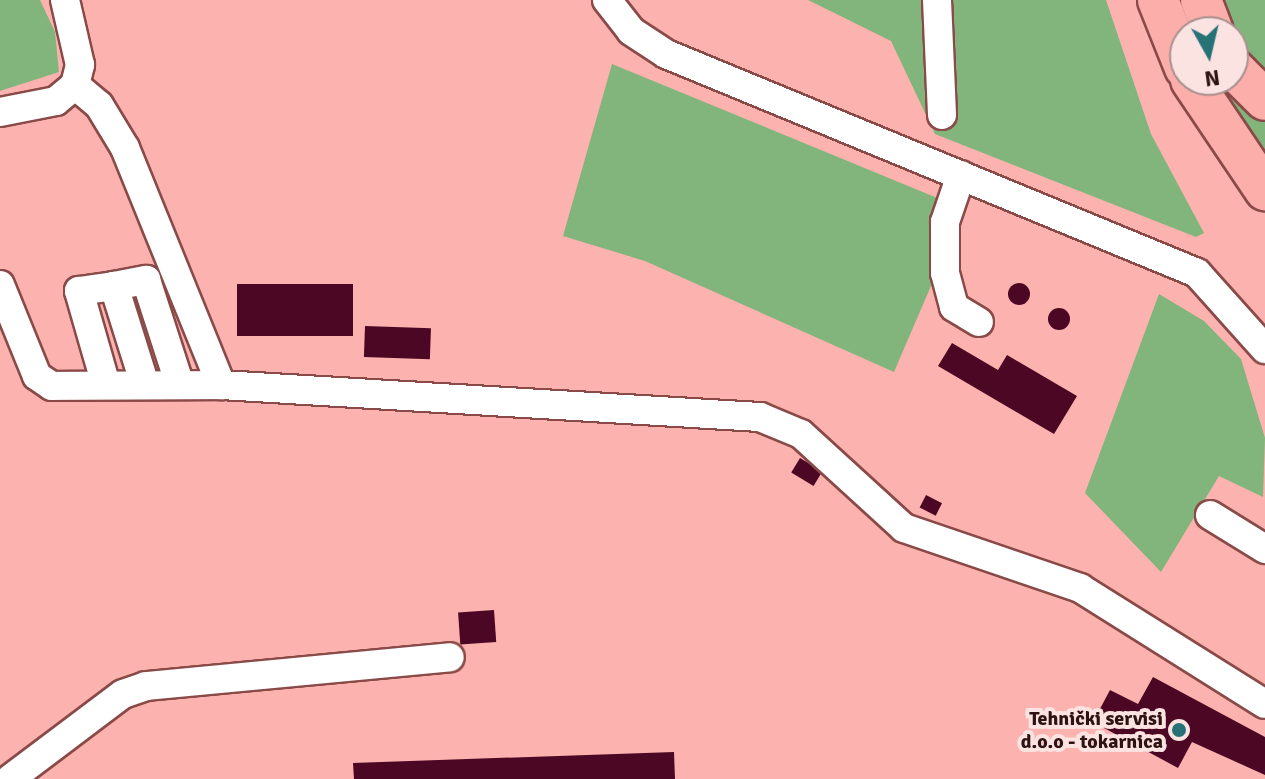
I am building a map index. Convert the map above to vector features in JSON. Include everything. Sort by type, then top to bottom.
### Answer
[{"type":"highway","points":[[1158,0],[1169,28]]},
{"type":"highway","points":[[1249,84],[1265,100]]},
{"type":"highway","points":[[1202,96],[1265,190]]},
{"type":"street","points":[[0,112],[56,101],[75,85],[80,65],[65,0]]},
{"type":"street","points":[[607,0],[653,47],[1197,273],[1265,349]]},
{"type":"street","points":[[937,0],[942,115]]},
{"type":"street","points":[[75,85],[99,105],[125,148],[221,385]]},
{"type":"street","points":[[961,175],[945,222],[945,273],[954,307],[979,322]]},
{"type":"street","points":[[106,385],[79,291],[146,280],[180,385]]},
{"type":"street","points":[[0,285],[37,376],[52,386],[221,385],[760,417],[801,434],[904,528],[1080,588],[1265,704]]},
{"type":"street","points":[[114,286],[145,385]]},
{"type":"street","points":[[1210,515],[1265,549]]},
{"type":"street","points":[[10,779],[123,694],[146,686],[450,657]]},
{"type":"green space","points":[[0,0],[40,0],[55,32],[59,72],[0,91]]},
{"type":"green space","points":[[808,0],[1106,0],[1151,134],[1204,233],[1196,237],[935,134],[891,41]]},
{"type":"green space","points":[[1213,0],[1265,0],[1265,84],[1249,66],[1249,16],[1221,16]]},
{"type":"green space","points":[[612,64],[964,209],[894,372],[645,261],[563,236]]},
{"type":"green space","points":[[1212,96],[1246,96],[1265,113],[1265,173]]},
{"type":"green space","points":[[1159,294],[1204,321],[1241,359],[1265,438],[1263,497],[1219,476],[1161,572],[1085,493]]},
{"type":"building","points":[[1019,283],[1027,286],[1030,294],[1027,302],[1019,305],[1011,302],[1008,294],[1011,286]]},
{"type":"building","points":[[237,284],[353,284],[353,336],[237,336]]},
{"type":"building","points":[[1059,308],[1067,311],[1070,319],[1067,327],[1059,330],[1051,327],[1048,319],[1051,311]]},
{"type":"building","points":[[365,326],[431,328],[430,359],[364,357]]},
{"type":"building","points":[[952,343],[998,370],[1007,355],[1077,396],[1054,434],[938,366]]},
{"type":"building","points":[[800,458],[822,471],[814,486],[791,473]]},
{"type":"building","points":[[926,495],[942,503],[936,516],[920,507]]},
{"type":"building","points":[[494,610],[496,642],[460,644],[458,613]]},
{"type":"building","name":"Tehnički servisi d.o.o - tokarnica","points":[[1153,677],[1265,737],[1265,775],[1192,742],[1178,768],[1093,722],[1110,690],[1138,704]]},
{"type":"building","points":[[674,752],[675,779],[354,779],[353,763]]},
{"type":"place","name":"Tehnički servisi d.o.o - tokarnica","points":[[1179,730]]}]
